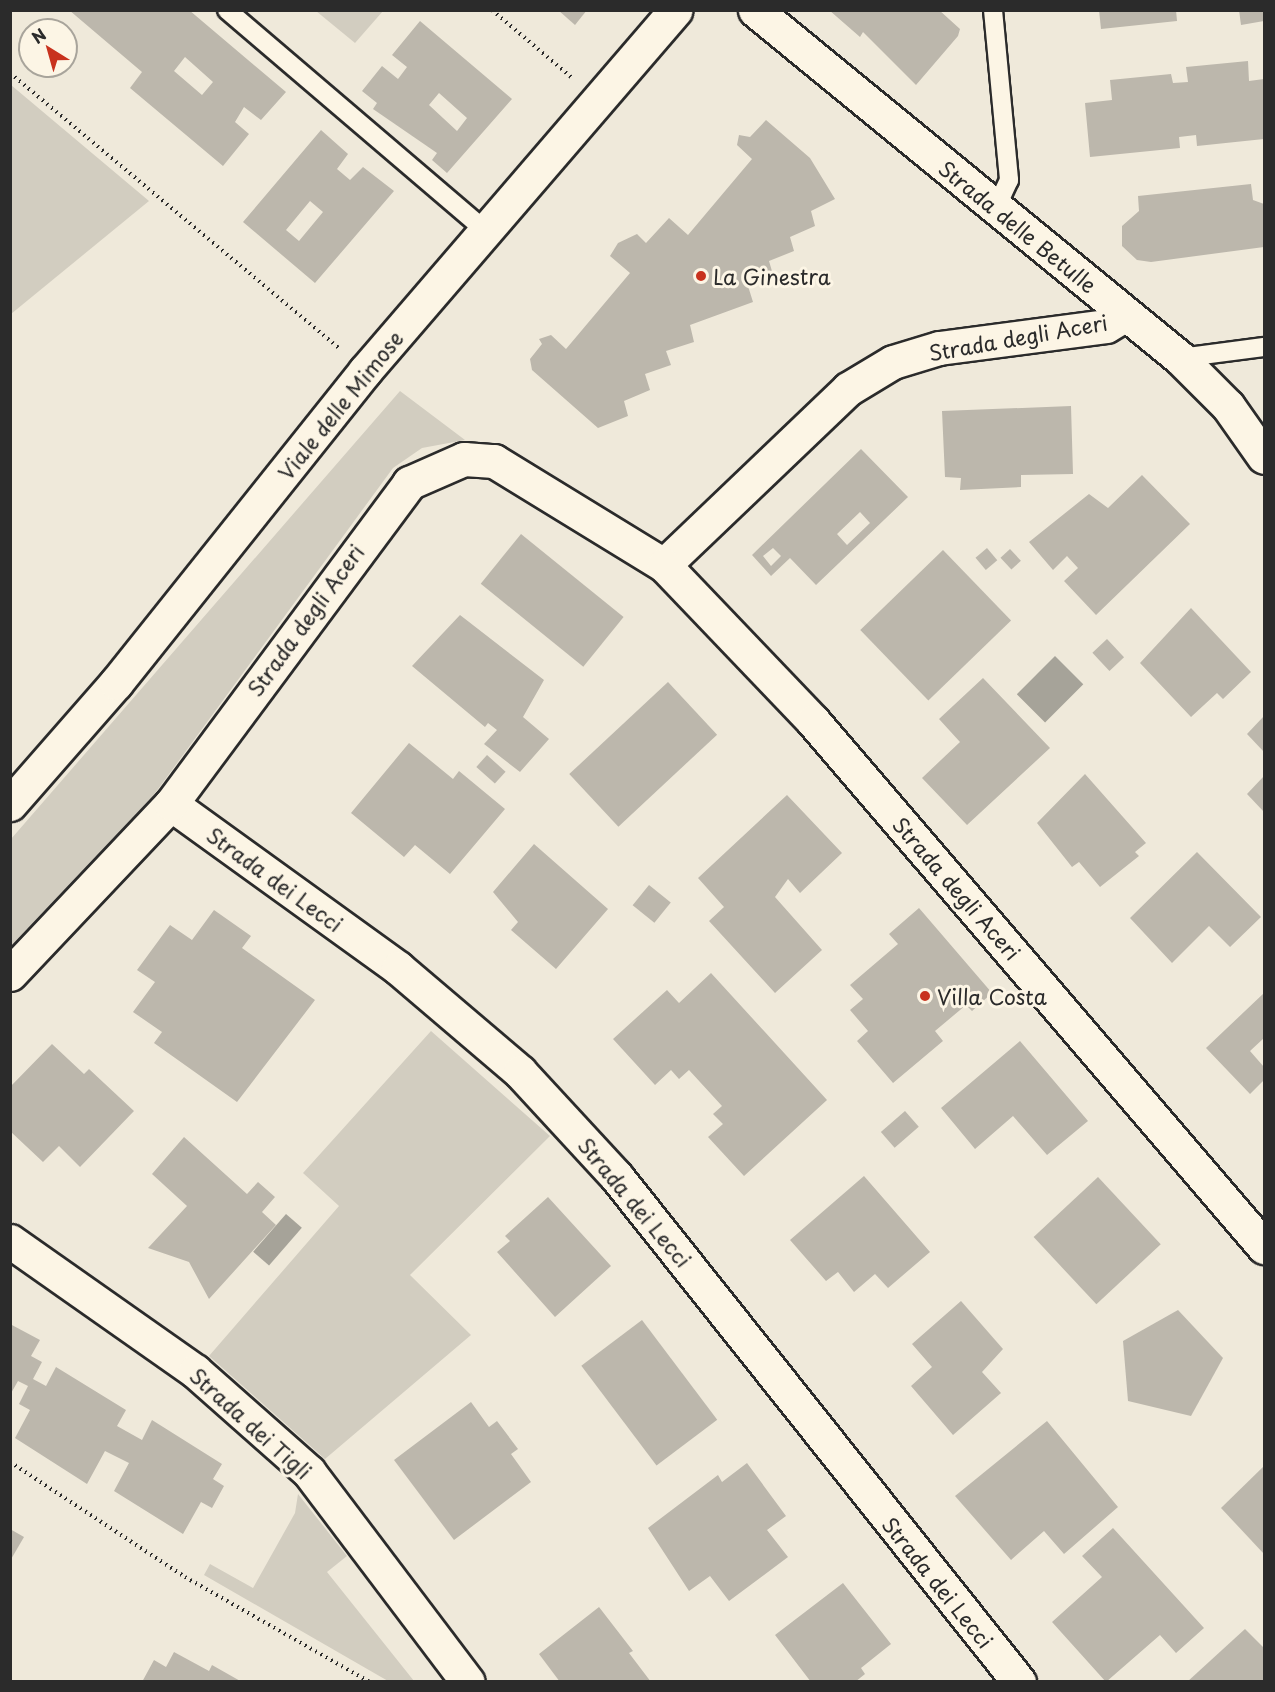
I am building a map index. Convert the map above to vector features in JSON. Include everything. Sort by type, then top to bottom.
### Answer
[{"type":"street","name":"Viale delle Mimose","points":[[10,804],[116,683],[365,371],[487,232],[675,10]]},
{"type":"street","name":"Strada delle Betulle","points":[[755,10],[1180,358],[1228,406],[1264,457]]},
{"type":"street","name":"Strada degli Aceri","points":[[663,565],[848,389],[893,362],[939,348],[1106,326],[1126,314]]},
{"type":"street","name":"Strada degli Aceri","points":[[10,974],[171,804],[388,506],[435,467],[464,459],[494,461],[663,565],[813,722],[1264,1247]]},
{"type":"street","name":"Strada dei Lecci","points":[[171,804],[398,968],[520,1072],[616,1176],[1019,1682]]},
{"type":"street","name":"Strada dei Tigli","points":[[10,1241],[195,1371],[309,1472],[468,1682]]},
{"type":"lane","points":[[226,10],[487,232]]},
{"type":"lane","points":[[993,10],[1009,180],[996,208]]},
{"type":"lane","points":[[1180,358],[1264,347]]},
{"type":"path","points":[[492,10],[599,101]]},
{"type":"path","points":[[10,73],[365,371]]},
{"type":"path","points":[[10,1462],[184,1577],[370,1682]]},
{"type":"shaded area","points":[[316,11],[383,11],[355,43]]},
{"type":"shaded area","points":[[11,85],[149,201],[11,314]]},
{"type":"shaded area","points":[[400,391],[465,440],[422,448],[393,468],[153,796],[11,948],[11,839]]},
{"type":"shaded area","points":[[1055,656],[1083,684],[1045,722],[1017,694]]},
{"type":"shaded area","points":[[431,1031],[550,1136],[410,1275],[471,1335],[325,1459],[209,1356],[339,1206],[303,1173]]},
{"type":"shaded area","points":[[286,1214],[302,1228],[269,1266],[253,1252]]},
{"type":"shaded area","points":[[298,1494],[347,1556],[327,1572],[414,1681],[388,1681],[204,1575],[210,1564],[253,1588],[295,1513]]},
{"type":"building","points":[[69,10],[189,10],[286,92],[261,120],[244,107],[235,122],[249,134],[223,166],[130,88],[142,72]],"holes":[[[185,57],[213,82],[202,95],[174,71]]]},
{"type":"building","points":[[558,10],[587,10],[575,25]]},
{"type":"building","points":[[829,10],[939,10],[960,29],[958,36],[916,85],[863,32],[860,37]]},
{"type":"building","points":[[1099,10],[1176,10],[1177,21],[1101,29]]},
{"type":"building","points":[[1239,10],[1264,10],[1264,21],[1241,25]]},
{"type":"building","points":[[420,21],[512,99],[447,173],[432,160],[437,153],[373,109],[377,103],[362,91],[382,66],[398,79],[407,67],[392,55]],"holes":[[[439,93],[467,118],[457,131],[429,105]]]},
{"type":"building","points":[[1248,61],[1249,81],[1264,79],[1264,139],[1197,146],[1196,135],[1179,137],[1180,148],[1090,157],[1085,103],[1112,100],[1110,80],[1171,74],[1173,83],[1188,82],[1186,67]]},
{"type":"building","name":"La Ginestra","points":[[766,120],[810,158],[835,199],[811,211],[815,226],[790,237],[794,251],[769,261],[774,278],[748,286],[753,302],[690,325],[694,342],[666,351],[671,365],[645,374],[650,390],[624,401],[628,416],[598,428],[532,370],[530,359],[542,344],[539,339],[551,335],[566,349],[630,273],[610,256],[618,243],[637,234],[646,243],[669,218],[688,235],[752,159],[737,145],[739,135],[750,137]]},
{"type":"building","points":[[321,130],[348,154],[337,169],[350,180],[363,167],[394,191],[315,283],[243,222]],"holes":[[[310,201],[323,212],[299,241],[286,230]]]},
{"type":"building","points":[[1251,184],[1253,200],[1264,204],[1264,247],[1151,262],[1137,260],[1122,246],[1122,226],[1139,211],[1138,196]]},
{"type":"building","points":[[1071,406],[1073,474],[1021,475],[1021,487],[960,490],[961,478],[945,477],[942,411]]},
{"type":"building","points":[[861,449],[908,497],[816,585],[790,558],[771,576],[752,555]],"holes":[[[860,512],[870,523],[847,545],[837,534]],[[773,548],[781,556],[771,566],[763,556]]]},
{"type":"building","points":[[1142,475],[1190,524],[1096,615],[1064,581],[1078,568],[1067,556],[1053,570],[1029,542],[1089,494],[1108,508]]},
{"type":"building","points":[[521,534],[624,617],[583,667],[481,584]]},
{"type":"building","points":[[987,548],[997,560],[986,570],[976,558]]},
{"type":"building","points":[[1010,549],[1021,561],[1011,570],[1000,558]]},
{"type":"building","points":[[943,550],[1011,620],[928,700],[860,630]]},
{"type":"building","points":[[1191,608],[1251,672],[1223,699],[1217,693],[1191,717],[1140,663]]},
{"type":"building","points":[[460,615],[544,680],[523,717],[549,739],[520,772],[484,744],[497,730],[488,723],[485,727],[412,666]]},
{"type":"building","points":[[1107,639],[1124,657],[1109,671],[1092,653]]},
{"type":"building","points":[[983,678],[1050,748],[967,825],[922,778],[960,742],[939,719]]},
{"type":"building","points":[[668,682],[717,735],[618,827],[569,774]]},
{"type":"building","points":[[1264,716],[1264,752],[1247,734]]},
{"type":"building","points":[[409,743],[453,779],[459,771],[505,809],[450,874],[415,845],[404,857],[351,813]]},
{"type":"building","points":[[487,755],[506,772],[495,784],[476,767]]},
{"type":"building","points":[[1085,774],[1146,843],[1135,852],[1139,856],[1100,887],[1079,862],[1072,867],[1037,823]]},
{"type":"building","points":[[1264,776],[1264,812],[1247,794]]},
{"type":"building","points":[[787,795],[842,853],[800,893],[788,879],[775,897],[822,950],[775,993],[709,921],[724,907],[698,878]]},
{"type":"building","points":[[534,844],[608,909],[556,969],[511,930],[518,922],[493,892]]},
{"type":"building","points":[[1197,852],[1261,917],[1230,947],[1209,926],[1172,963],[1130,918]]},
{"type":"building","points":[[649,885],[671,903],[654,923],[633,905]]},
{"type":"building","name":"Villa Costa","points":[[919,908],[992,993],[972,1011],[966,1005],[935,1031],[943,1041],[893,1083],[857,1041],[868,1031],[850,1010],[863,999],[850,985],[898,944],[889,934]]},
{"type":"building","points":[[214,910],[251,936],[242,948],[315,1000],[237,1102],[154,1043],[162,1032],[133,1012],[155,982],[137,970],[170,925],[192,940]]},
{"type":"building","points":[[711,973],[827,1100],[744,1176],[708,1137],[723,1124],[713,1114],[722,1106],[689,1070],[679,1079],[671,1070],[655,1085],[613,1039],[667,990],[679,1003]]},
{"type":"building","points":[[1264,993],[1264,1038],[1250,1051],[1264,1067],[1264,1080],[1250,1094],[1206,1048]]},
{"type":"building","points":[[1020,1041],[1088,1121],[1047,1155],[1013,1116],[975,1149],[941,1108]]},
{"type":"building","points":[[52,1044],[84,1074],[89,1069],[134,1111],[80,1167],[59,1146],[43,1162],[10,1131],[10,1087]]},
{"type":"building","points":[[905,1111],[919,1127],[895,1148],[881,1132]]},
{"type":"building","points":[[184,1137],[247,1194],[258,1182],[275,1197],[262,1212],[276,1225],[209,1299],[189,1262],[148,1248],[187,1206],[152,1174]]},
{"type":"building","points":[[864,1176],[930,1252],[888,1288],[875,1274],[854,1292],[838,1272],[826,1281],[790,1240]]},
{"type":"building","points":[[1098,1177],[1161,1244],[1096,1304],[1034,1237]]},
{"type":"building","points":[[548,1197],[611,1266],[555,1317],[497,1252],[510,1241],[505,1236]]},
{"type":"building","points":[[961,1301],[1003,1349],[982,1372],[1001,1393],[953,1435],[911,1386],[932,1367],[912,1344]]},
{"type":"building","points":[[1178,1310],[1223,1358],[1191,1416],[1128,1401],[1123,1341]]},
{"type":"building","points":[[642,1320],[717,1420],[657,1466],[581,1366]]},
{"type":"building","points":[[10,1324],[40,1340],[31,1356],[42,1362],[33,1379],[46,1386],[56,1367],[126,1410],[117,1426],[142,1440],[152,1420],[222,1464],[213,1479],[224,1486],[212,1508],[201,1502],[183,1534],[114,1491],[129,1463],[105,1451],[87,1484],[15,1438],[30,1410],[19,1404],[28,1386],[18,1381],[10,1395]]},
{"type":"building","points":[[471,1402],[489,1427],[497,1421],[518,1449],[511,1454],[531,1482],[454,1540],[394,1460]]},
{"type":"building","points":[[1047,1421],[1118,1507],[1064,1554],[1044,1531],[1011,1560],[955,1496]]},
{"type":"building","points":[[747,1463],[786,1516],[767,1530],[788,1557],[729,1601],[710,1576],[689,1591],[648,1528],[718,1475],[722,1482]]},
{"type":"building","points":[[1264,1466],[1264,1554],[1221,1508]]},
{"type":"building","points":[[1113,1528],[1204,1628],[1176,1653],[1160,1635],[1106,1682],[1052,1622],[1102,1577],[1082,1556]]},
{"type":"building","points":[[10,1529],[24,1537],[10,1561]]},
{"type":"building","points":[[843,1583],[891,1644],[861,1668],[865,1674],[855,1682],[811,1682],[775,1635]]},
{"type":"building","points":[[599,1607],[633,1651],[629,1653],[651,1682],[560,1682],[539,1654]]},
{"type":"building","points":[[1245,1629],[1264,1648],[1264,1682],[1187,1682]]},
{"type":"building","points":[[174,1652],[209,1671],[212,1665],[242,1682],[142,1682],[154,1660],[166,1667]]},
{"type":"place","name":"La Ginestra","points":[[701,276]]},
{"type":"place","name":"Villa Costa","points":[[925,996]]}]
